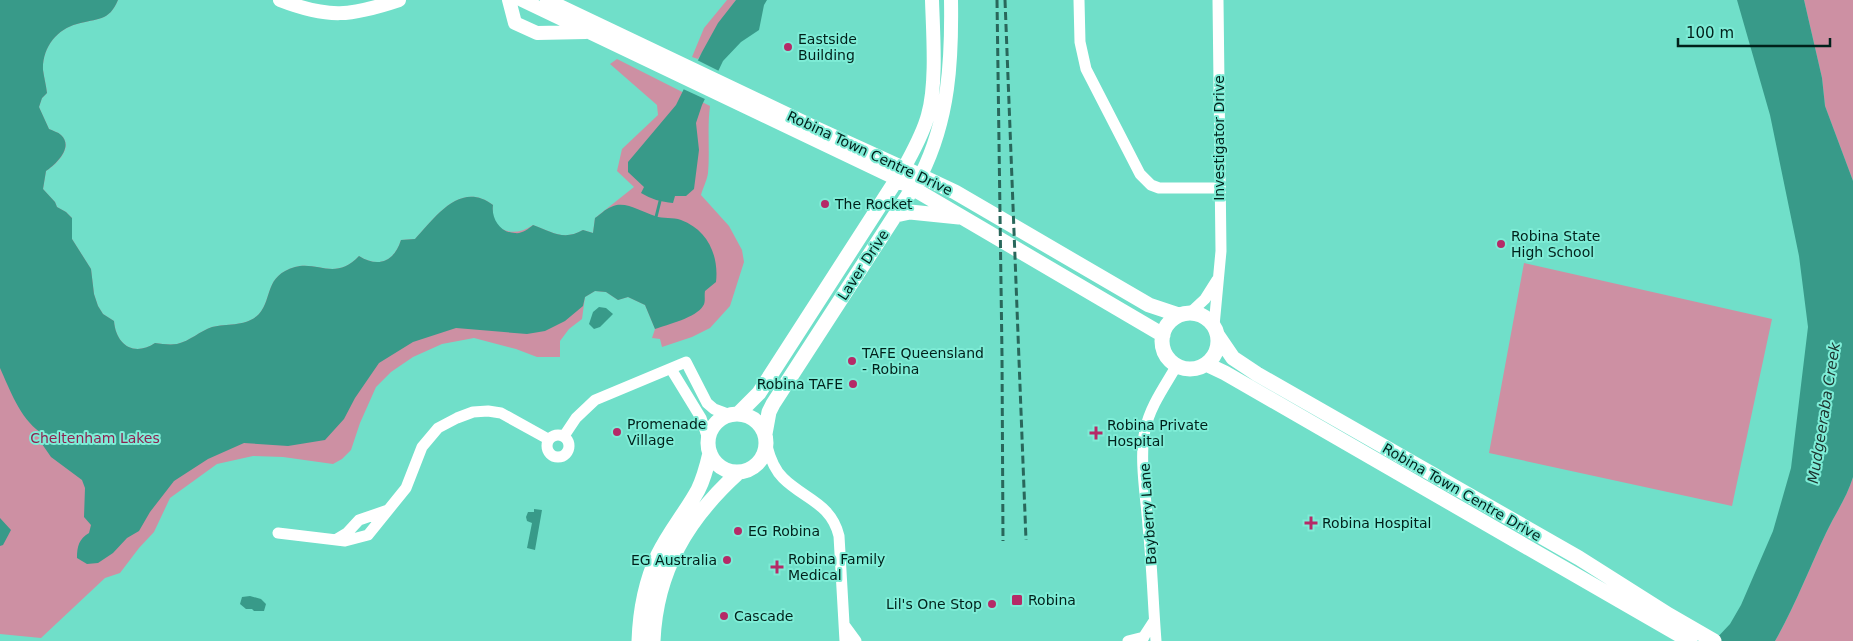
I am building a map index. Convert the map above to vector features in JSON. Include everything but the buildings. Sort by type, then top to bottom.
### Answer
[{"type":"main road","name":"Robina Town Centre Drive","points":[[901,174],[921,175],[1149,305],[1184,314]]},
{"type":"main road","name":"Robina Town Centre Drive","points":[[901,174],[914,188],[1163,335]]},
{"type":"main road","name":"Laver Drive","points":[[734,414],[759,393],[901,174]]},
{"type":"main road","name":"Laver Drive","points":[[766,440],[769,412],[773,404],[921,175]]},
{"type":"main road","points":[[896,215],[910,212],[963,217]]},
{"type":"main road","points":[[1184,314],[1200,315],[1206,318],[1216,331],[1216,352],[1206,364],[1192,368],[1177,365],[1170,360],[1165,352],[1163,335],[1166,327],[1172,320],[1184,314]]},
{"type":"main road","name":"Robina Town Centre Drive","points":[[1216,331],[1233,358],[1257,374],[1579,558],[1665,620],[1690,641]]},
{"type":"main road","name":"Robina Town Centre Drive","points":[[1206,364],[1226,373],[1665,620],[1714,641]]},
{"type":"main road","points":[[639,641],[643,601],[651,571],[661,550],[704,477],[713,426],[723,417],[734,414],[747,415],[762,426],[766,440],[765,454],[756,466],[740,472],[704,507],[673,556],[659,594],[654,615],[652,641]]},
{"type":"main road","points":[[709,446],[715,461],[722,467],[730,471],[740,472]]},
{"type":"street","points":[[280,0],[317,12],[343,14],[359,12],[399,0]]},
{"type":"street","points":[[509,0],[514,23],[531,30],[589,32]]},
{"type":"street","points":[[574,0],[582,16]]},
{"type":"street","name":"Laver Drive","points":[[901,174],[924,126],[931,103],[933,80],[932,0]]},
{"type":"street","name":"Laver Drive","points":[[921,175],[935,146],[946,106],[950,73],[951,0]]},
{"type":"street","points":[[1080,0],[1080,42],[1086,70],[1140,174],[1151,185],[1159,188],[1219,188]]},
{"type":"street","name":"Investigator Drive","points":[[1216,331],[1221,251],[1218,0]]},
{"type":"street","points":[[531,30],[541,3]]},
{"type":"street","name":"Robina Town Centre Drive","points":[[541,3],[582,16],[680,69]]},
{"type":"street","name":"Robina Town Centre Drive","points":[[541,3],[589,32],[680,69],[901,174]]},
{"type":"street","name":"Investigator Drive","points":[[1184,314],[1205,299],[1219,277]]},
{"type":"street","points":[[564,436],[576,418],[595,400],[686,362],[707,403],[714,409],[734,414]]},
{"type":"street","name":"Bayberry Lane","points":[[1156,641],[1145,486],[1145,431],[1156,400],[1177,365]]},
{"type":"street","points":[[671,369],[701,418],[709,446]]},
{"type":"street","points":[[278,532],[337,540],[353,540],[368,535],[406,488],[422,447],[438,428],[456,418],[473,412],[488,411],[501,413],[548,439]]},
{"type":"street","points":[[557,435],[564,436],[568,442],[569,449],[565,455],[558,458],[552,456],[546,446],[548,439],[557,435]]},
{"type":"street","points":[[766,440],[772,461],[783,478],[825,510],[834,520],[839,536],[844,641]]},
{"type":"street","points":[[337,540],[347,533],[358,520],[388,510]]},
{"type":"street","points":[[1129,641],[1142,639],[1150,630],[1154,620]]},
{"type":"street","points":[[844,624],[856,641]]},
{"type":"green space","name":"Cheltenham Lakes","points":[[0,0],[118,0],[111,12],[106,16],[63,30],[52,41],[43,62],[47,93],[42,98],[39,107],[49,129],[61,135],[66,145],[63,155],[46,171],[43,189],[57,207],[72,218],[72,239],[91,269],[94,294],[98,306],[103,314],[114,321],[118,337],[122,342],[133,349],[140,349],[155,343],[177,344],[212,327],[237,324],[254,318],[263,308],[278,276],[295,267],[311,266],[335,269],[351,263],[359,256],[373,262],[384,261],[390,258],[401,240],[415,239],[440,212],[459,199],[481,198],[493,205],[495,221],[504,230],[510,232],[533,225],[552,233],[564,235],[570,235],[583,230],[593,233],[595,218],[634,187],[617,171],[622,149],[658,115],[657,105],[610,64],[617,59],[710,106],[708,173],[701,195],[729,226],[742,250],[744,262],[730,306],[710,328],[692,337],[662,347],[660,339],[652,338],[655,329],[645,305],[628,297],[618,300],[606,292],[595,291],[585,297],[582,319],[569,329],[560,341],[560,357],[537,357],[516,349],[474,338],[442,344],[413,357],[391,372],[376,387],[360,423],[351,450],[342,459],[333,464],[283,457],[253,456],[217,464],[170,498],[154,532],[120,573],[105,578],[41,638],[0,634]]},
{"type":"green space","points":[[727,0],[736,0],[698,59],[692,57],[704,28]]},
{"type":"green space","points":[[1804,0],[1853,0],[1853,181],[1825,106],[1822,78]]},
{"type":"green space","points":[[1524,263],[1772,319],[1732,506],[1489,453]]},
{"type":"green space","points":[[1853,477],[1853,641],[1775,641],[1826,533],[1848,492]]},
{"type":"water","name":"Cheltenham Lakes","points":[[0,0],[118,0],[111,12],[106,16],[63,30],[52,41],[43,62],[47,93],[42,98],[39,107],[49,129],[61,135],[66,145],[59,160],[46,171],[43,189],[57,207],[72,218],[72,239],[91,269],[94,294],[98,306],[103,314],[114,321],[118,337],[122,342],[133,349],[140,349],[155,343],[177,344],[212,327],[237,324],[254,318],[263,308],[278,276],[295,267],[311,266],[335,269],[351,263],[359,256],[373,262],[384,261],[390,258],[401,240],[415,239],[449,205],[459,199],[470,197],[481,198],[493,205],[493,215],[501,228],[515,233],[527,230],[533,225],[552,233],[564,235],[570,235],[583,230],[593,233],[595,218],[616,205],[627,206],[658,217],[681,220],[698,230],[710,245],[716,263],[716,282],[705,291],[703,306],[695,314],[655,329],[645,305],[628,297],[618,300],[606,292],[595,291],[585,297],[583,306],[565,321],[545,331],[527,334],[456,328],[413,342],[379,363],[355,398],[344,419],[325,440],[288,446],[244,443],[208,459],[174,481],[150,512],[139,531],[127,538],[113,553],[98,563],[87,564],[77,558],[79,543],[89,533],[91,525],[84,517],[85,488],[82,480],[51,457],[42,444],[40,432],[27,419],[16,403],[0,368]]},
{"type":"water","points":[[736,0],[767,0],[764,5],[759,30],[741,42],[723,61],[702,105],[696,123],[699,150],[694,189],[686,196],[675,196],[673,203],[649,197],[641,193],[644,187],[628,172],[628,162],[676,105],[718,23]]},
{"type":"water","name":"Mudgeeraba Creek","points":[[1737,0],[1804,0],[1822,78],[1825,106],[1853,181],[1853,477],[1848,492],[1826,533],[1775,641],[1714,641],[1730,624],[1741,605],[1773,531],[1791,468],[1808,327],[1799,256],[1770,115]]},
{"type":"water","points":[[599,307],[606,308],[613,314],[600,327],[594,329],[589,324],[593,312]]},
{"type":"water","points":[[534,509],[542,510],[535,550],[527,548],[532,523],[527,521],[526,517],[528,512],[534,512]]},
{"type":"water","points":[[0,518],[11,530],[3,545],[0,546]]},
{"type":"water","points":[[250,596],[261,599],[266,604],[264,611],[246,609],[240,604],[242,597]]},
{"type":"pier","points":[[695,59],[721,72],[707,100],[681,88]]},
{"type":"waterway","points":[[656,217],[660,201]]},
{"type":"railway","points":[[997,0],[1003,541]]},
{"type":"railway","points":[[1005,0],[1026,540]]},
{"type":"place","name":"Eastside Building","points":[[788,47]]},
{"type":"place","name":"The Rocket","points":[[825,204]]},
{"type":"place","name":"Robina State High School","points":[[1501,244]]},
{"type":"place","name":"TAFE Queensland - Robina","points":[[852,361]]},
{"type":"place","name":"Robina TAFE","points":[[853,384]]},
{"type":"place","name":"Promenade Village","points":[[617,432]]},
{"type":"place","name":"Robina Private Hospital","points":[[1096,433]]},
{"type":"place","name":"Robina Hospital","points":[[1311,523]]},
{"type":"place","name":"EG Robina","points":[[738,531]]},
{"type":"place","name":"EG Australia","points":[[727,560]]},
{"type":"place","name":"Robina Family Medical","points":[[777,567]]},
{"type":"place","name":"Robina","points":[[1017,600]]},
{"type":"place","name":"Lil's One Stop","points":[[992,604]]},
{"type":"place","name":"Cascade","points":[[724,616]]}]
